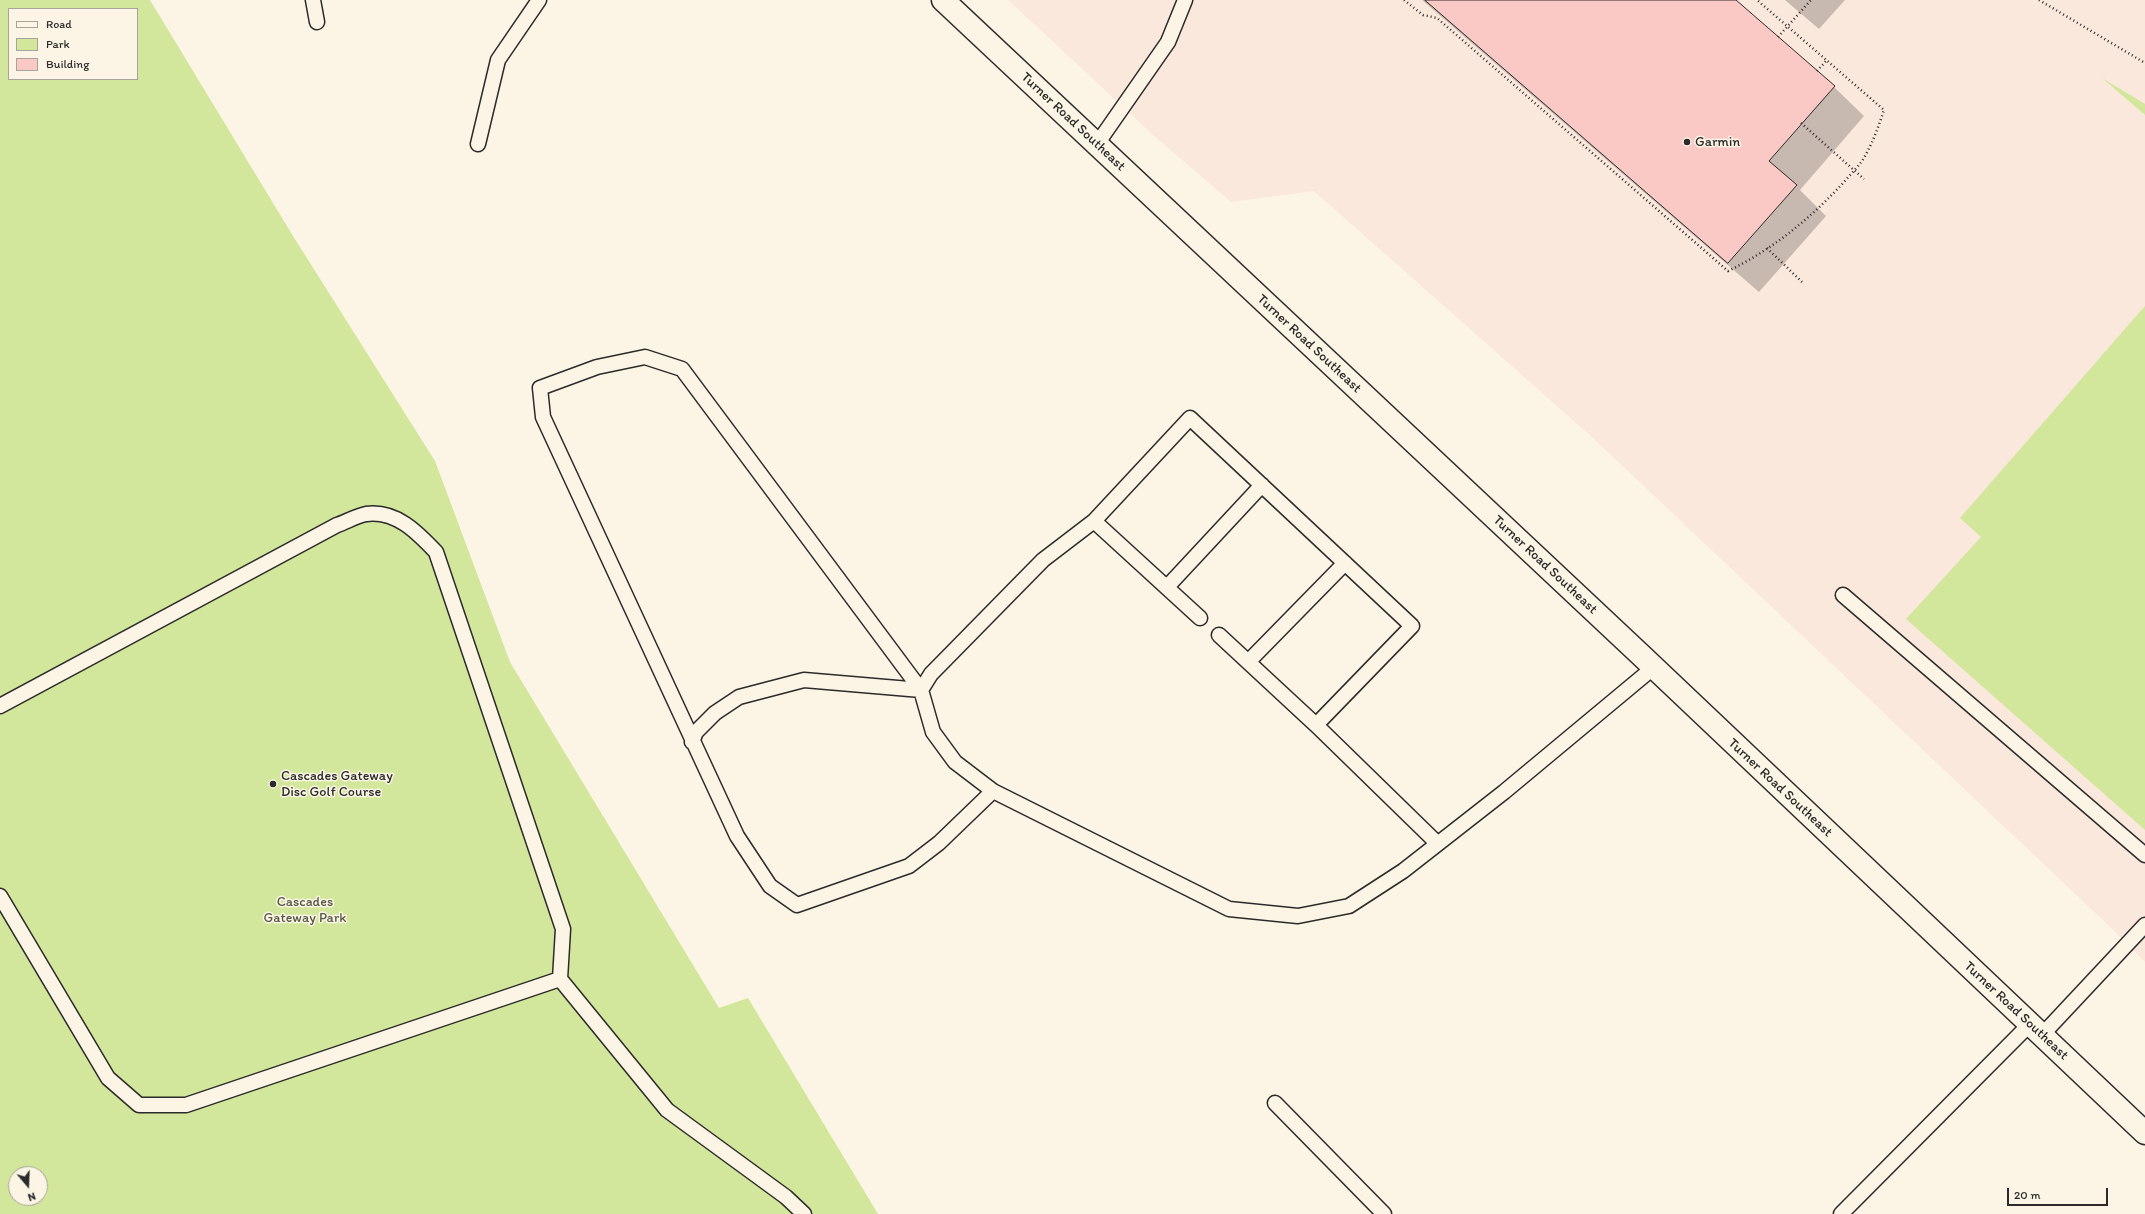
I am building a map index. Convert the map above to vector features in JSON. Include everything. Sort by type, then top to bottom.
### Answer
[{"type":"main road","name":"Turner Road Southeast","points":[[943,0],[2145,1133]]},
{"type":"lane","points":[[313,0],[317,22]]},
{"type":"lane","points":[[478,144],[498,60],[540,0]]},
{"type":"lane","points":[[1097,144],[1168,42],[1185,0]]},
{"type":"lane","points":[[993,792],[939,843],[909,866],[797,905],[770,886],[737,836],[692,742],[542,417],[540,388],[597,367],[645,357],[682,369],[921,690],[933,732],[955,762],[993,792],[1228,909],[1298,916],[1349,906],[1403,871],[1438,844],[1504,792],[1653,668]]},
{"type":"lane","points":[[921,690],[931,674],[1043,560],[1094,521],[1190,418],[1412,626],[1316,725]]},
{"type":"lane","points":[[1167,587],[1262,485]]},
{"type":"lane","points":[[0,706],[337,525],[366,514],[393,516],[415,530],[436,552],[563,929],[560,980],[667,1110],[786,1197],[804,1214]]},
{"type":"lane","points":[[1094,521],[1200,618]]},
{"type":"lane","points":[[1248,662],[1345,563]]},
{"type":"lane","points":[[1843,595],[2145,855]]},
{"type":"lane","points":[[1219,635],[1316,725],[1438,844]]},
{"type":"lane","points":[[692,742],[696,732],[715,713],[740,697],[804,680],[921,690]]},
{"type":"lane","points":[[0,896],[108,1078],[139,1106],[186,1105],[560,980]]},
{"type":"lane","points":[[1841,1214],[2145,926]]},
{"type":"lane","points":[[1276,1103],[1384,1214]]},
{"type":"path","points":[[1404,0],[1423,15],[1438,18],[1728,271],[1766,248],[1812,214],[1861,162],[1872,142],[1884,110],[1826,61],[1761,1],[1757,0]]},
{"type":"path","points":[[1778,37],[1811,0]]},
{"type":"path","points":[[2039,0],[2145,63]]},
{"type":"path","points":[[1817,71],[1826,61]]},
{"type":"path","points":[[1801,124],[1864,179]]},
{"type":"path","points":[[1766,248],[1802,282]]},
{"type":"shaded area","points":[[1008,0],[2145,0],[2145,962],[2108,925],[1593,438],[1314,191],[1231,202],[1152,134]]},
{"type":"green space","name":"Cascades Gateway Park","points":[[0,0],[150,0],[293,236],[435,461],[510,662],[719,1008],[748,998],[878,1214],[0,1214]]},
{"type":"green space","points":[[2102,78],[2145,104],[2145,115]]},
{"type":"green space","points":[[2145,306],[2145,830],[1906,619],[1981,537],[1960,518]]},
{"type":"building","name":"Garmin","points":[[1425,0],[1736,0],[1835,86],[1769,161],[1797,185],[1728,263]]},
{"type":"place","name":"Garmin","points":[[1687,142]]},
{"type":"place","name":"Cascades Gateway Disc Golf Course","points":[[273,784]]}]
